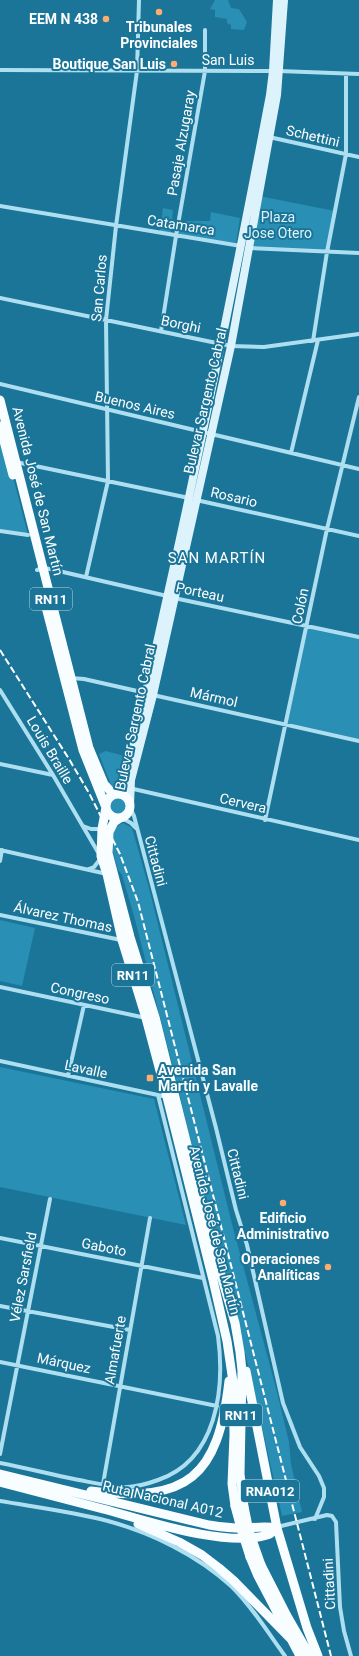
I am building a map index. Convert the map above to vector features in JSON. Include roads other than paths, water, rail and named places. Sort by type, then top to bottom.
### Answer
[{"type":"main road","name":"Bulevar Sargento Cabral","points":[[130,806],[120,790],[149,694],[207,433],[222,344],[245,247],[266,136],[278,95],[276,72],[277,0]]},
{"type":"main road","name":"Bulevar Sargento Cabral","points":[[276,72],[284,0]]},
{"type":"main road","name":"Bulevar Sargento Cabral","points":[[207,433],[231,346],[245,247]]},
{"type":"main road","name":"Avenida José de San Martín","points":[[0,400],[28,536],[40,569]]},
{"type":"main road","name":"Avenida José de San Martín","points":[[0,426],[13,462],[68,679],[83,750],[105,806],[101,857],[107,874],[122,940],[151,1017],[163,1096],[214,1280],[227,1341],[234,1400],[232,1484],[261,1565],[287,1616],[310,1656]]},
{"type":"main road","name":"Avenida José de San Martín","points":[[68,679],[89,748],[104,784],[120,790]]},
{"type":"main road","name":"RN11","points":[[120,790],[130,806],[126,816],[121,818]]},
{"type":"main road","points":[[120,790],[109,795],[106,799],[105,806],[111,816],[121,818]]},
{"type":"main road","name":"Avenida José de San Martín","points":[[121,818],[114,822],[109,832],[108,853],[211,1241],[235,1323],[242,1371],[240,1474],[242,1532],[258,1576],[300,1656]]},
{"type":"main road","name":"RNA012","points":[[235,1323],[242,1347],[277,1528],[307,1628],[318,1656]]},
{"type":"main road","points":[[54,1486],[116,1494],[136,1494],[155,1493],[186,1482],[197,1473],[213,1450],[222,1424],[230,1365]]},
{"type":"main road","name":"Ruta Nacional A012","points":[[0,1474],[54,1486],[166,1516],[209,1525],[227,1528],[263,1526],[277,1528]]},
{"type":"main road","name":"Ruta Nacional A012","points":[[0,1482],[172,1528],[223,1537],[254,1537],[268,1534],[277,1528]]},
{"type":"main road","points":[[105,1510],[179,1542],[202,1555],[234,1581],[291,1639]]},
{"type":"street","name":"San Carlos","points":[[86,577],[108,480],[106,320],[116,226],[137,71],[138,0]]},
{"type":"street","name":"Pasaje Alzugaray","points":[[161,331],[205,72],[205,30]]},
{"type":"street","name":"San Luis","points":[[0,70],[359,74]]},
{"type":"street","points":[[313,341],[327,252],[346,154],[346,74]]},
{"type":"street","name":"Schettini","points":[[266,136],[359,157]]},
{"type":"street","name":"Catamarca","points":[[0,206],[245,247],[359,253]]},
{"type":"street","name":"Borghi","points":[[0,298],[231,346],[264,347],[359,334]]},
{"type":"street","points":[[291,453],[318,340]]},
{"type":"street","name":"Buenos Aires","points":[[0,384],[359,469]]},
{"type":"street","name":"Colón","points":[[265,820],[327,529],[359,397]]},
{"type":"street","points":[[354,419],[359,420]]},
{"type":"street","name":"Rosario","points":[[13,462],[108,480],[359,536]]},
{"type":"street","points":[[0,531],[28,536]]},
{"type":"street","name":"Porteau","points":[[40,569],[86,577],[170,597],[359,637]]},
{"type":"street","name":"Mármol","points":[[68,679],[84,679],[359,741]]},
{"type":"street","name":"Louis Braille","points":[[0,690],[53,775],[101,857]]},
{"type":"street","points":[[0,764],[53,775]]},
{"type":"street","name":"Cervera","points":[[120,790],[359,840]]},
{"type":"street","name":"Cittadini","points":[[130,806],[134,816],[214,1120],[236,1210],[247,1245],[283,1403],[300,1447],[319,1476],[324,1488],[324,1497],[315,1519]]},
{"type":"street","name":"Cittadini","points":[[121,818],[131,823],[136,828]]},
{"type":"street","points":[[80,823],[91,830],[102,829]]},
{"type":"street","points":[[0,861],[1,850],[107,874]]},
{"type":"street","points":[[87,869],[94,867],[101,857]]},
{"type":"street","name":"Álvarez Thomas","points":[[0,915],[122,940]]},
{"type":"street","name":"Congreso","points":[[0,987],[84,1006],[151,1017]]},
{"type":"street","points":[[68,1076],[84,1006]]},
{"type":"street","name":"Lavalle","points":[[0,1061],[163,1096]]},
{"type":"street","points":[[0,1463],[123,1487],[146,1484],[167,1477],[178,1471],[192,1458],[203,1444],[211,1428],[221,1387],[218,1336],[203,1278],[163,1096]]},
{"type":"street","name":"Vélez Sarsfield","points":[[0,1454],[50,1199]]},
{"type":"street","name":"Almafuerte","points":[[103,1484],[150,1218]]},
{"type":"street","name":"Gaboto","points":[[0,1238],[203,1278]]},
{"type":"street","points":[[0,1306],[130,1330]]},
{"type":"street","name":"Márquez","points":[[0,1362],[217,1406]]},
{"type":"street","points":[[0,1501],[106,1521],[128,1527],[145,1533],[192,1557],[213,1571],[232,1587],[249,1606],[285,1656]]},
{"type":"street","name":"Cittadini","points":[[315,1519],[332,1516],[336,1522],[340,1607],[350,1656]]},
{"type":"street","points":[[277,1528],[315,1519]]},
{"type":"railway","points":[[0,650],[89,793],[120,854],[138,902],[331,1656]]},
{"type":"place","name":"Tribunales Provinciales","points":[[159,12]]},
{"type":"place","name":"EEM N 438","points":[[106,19]]},
{"type":"place","name":"Boutique San Luis","points":[[174,64]]},
{"type":"place","name":"Avenida San Martín y Lavalle","points":[[150,1078]]},
{"type":"place","name":"Edificio Administrativo","points":[[283,1203]]},
{"type":"place","name":"Operaciones Analíticas","points":[[328,1267]]},
{"type":"district","name":"SAN MARTÍN","points":[[217,558]]},
{"type":"park label","name":"Plaza Jose Otero","points":[[278,226]]}]
